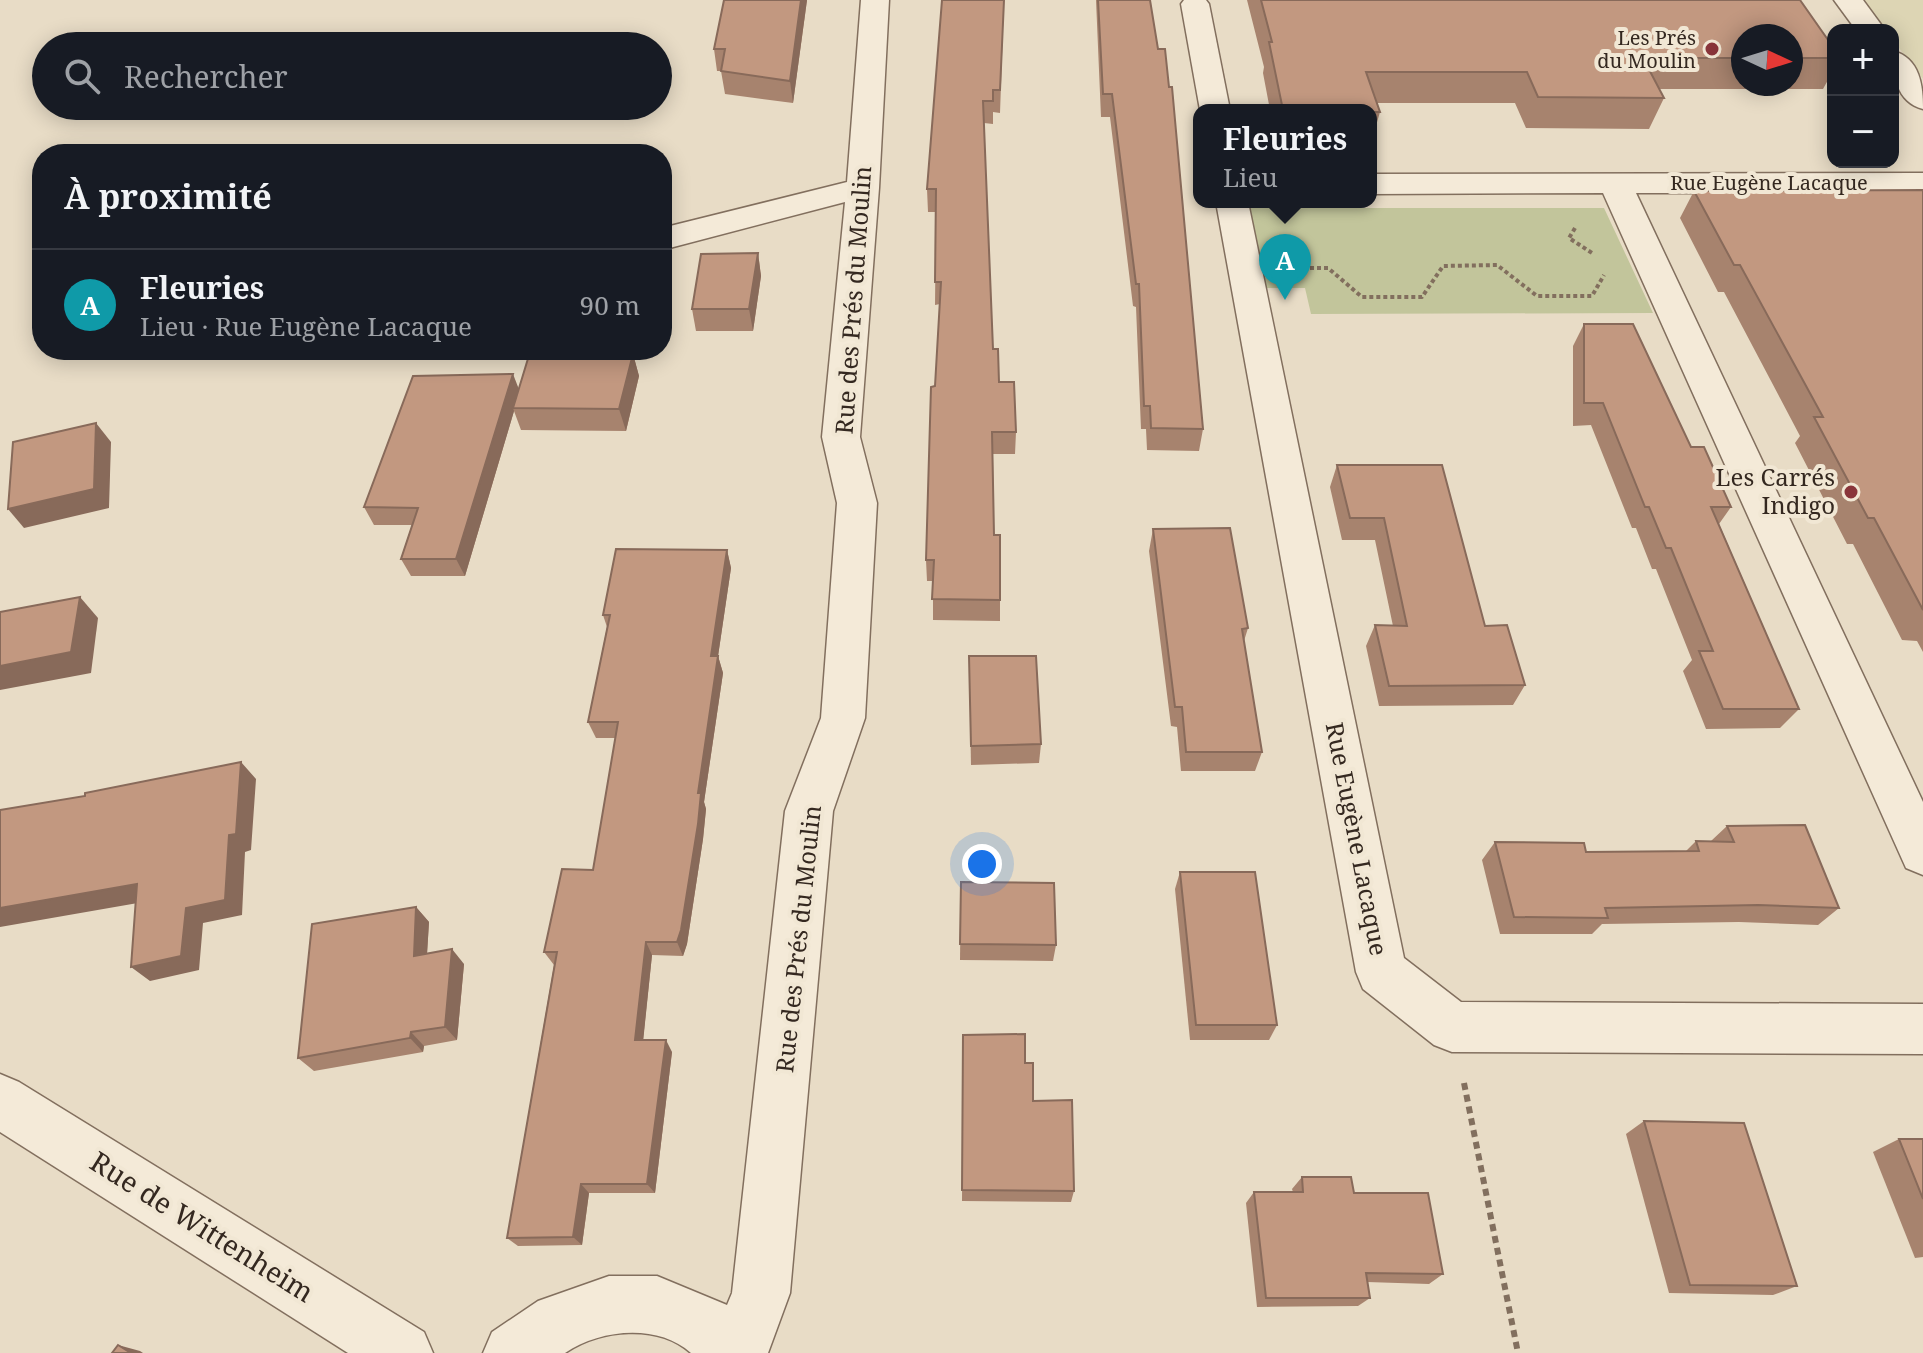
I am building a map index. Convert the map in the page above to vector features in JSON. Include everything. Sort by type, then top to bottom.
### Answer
[{"type":"street","name":"Rue des Prés du Moulin","points":[[737,1353],[761,1293],[809,811],[843,718],[857,503],[841,437],[863,188],[875,0]]},
{"type":"street","points":[[1848,0],[1866,24]]},
{"type":"street","points":[[1195,4],[1214,104]]},
{"type":"street","points":[[1899,68],[1923,100]]},
{"type":"street","points":[[1615,183],[1923,853]]},
{"type":"street","name":"Rue Eugène Lacaque","points":[[1377,184],[1923,183]]},
{"type":"street","points":[[672,236],[863,188]]},
{"type":"street","name":"Rue Eugène Lacaque","points":[[1233,208],[1381,972],[1452,1027]]},
{"type":"street","points":[[1452,1027],[1923,1029]]},
{"type":"street","name":"Rue de Wittenheim","points":[[0,1101],[403,1353]]},
{"type":"street","points":[[513,1353],[559,1322],[584,1313],[609,1305],[657,1305],[701,1322],[737,1353]]},
{"type":"path","points":[[1600,258],[1569,238],[1586,207],[1615,183]]},
{"type":"path","points":[[1245,269],[1328,268],[1362,297],[1422,297],[1443,266],[1497,265],[1537,296],[1592,296],[1610,264]]},
{"type":"path","points":[[1452,1027],[1518,1353]]},
{"type":"shaded area","points":[[1862,0],[1923,0],[1923,79],[1899,48],[1899,24],[1880,24]]},
{"type":"green space","points":[[1248,208],[1604,208],[1653,313],[1311,314],[1305,288],[1265,288]]},
{"type":"building","points":[[724,0],[801,0],[790,81],[721,71],[725,49],[714,49]]},
{"type":"building","points":[[942,0],[1004,0],[1000,90],[993,90],[993,101],[983,101],[993,349],[998,349],[999,382],[1014,382],[1016,432],[992,432],[994,535],[1000,535],[1000,600],[932,599],[934,560],[926,560],[931,387],[935,386],[941,282],[935,282],[936,189],[927,189]]},
{"type":"building","points":[[1098,0],[1150,0],[1158,49],[1165,49],[1169,87],[1172,87],[1203,429],[1151,428],[1150,406],[1144,406],[1139,284],[1136,284],[1112,94],[1103,94]]},
{"type":"building","points":[[1261,0],[1800,0],[1827,38],[1827,58],[1803,58],[1803,24],[1731,24],[1731,58],[1643,58],[1664,98],[1538,97],[1527,72],[1366,72],[1380,112],[1377,112],[1377,104],[1282,104],[1269,42],[1272,42]]},
{"type":"building","points":[[1923,190],[1923,610],[1874,518],[1868,518],[1814,417],[1823,417],[1740,265],[1734,265],[1694,191]]},
{"type":"building","points":[[758,253],[749,309],[692,309],[701,254]]},
{"type":"building","points":[[1584,324],[1633,324],[1691,447],[1704,447],[1731,507],[1711,507],[1799,709],[1723,709],[1699,651],[1713,651],[1671,548],[1666,548],[1649,507],[1645,507],[1603,403],[1584,403]]},
{"type":"building","points":[[528,360],[631,360],[619,409],[513,408]]},
{"type":"building","points":[[513,374],[456,559],[401,559],[418,508],[364,507],[413,376]]},
{"type":"building","points":[[96,423],[94,489],[8,509],[13,442]]},
{"type":"building","points":[[1337,465],[1442,465],[1485,626],[1507,625],[1525,685],[1389,686],[1375,625],[1407,626],[1384,518],[1350,518]]},
{"type":"building","points":[[1230,528],[1248,628],[1242,629],[1262,752],[1186,752],[1182,707],[1175,707],[1153,529]]},
{"type":"building","points":[[616,549],[727,550],[711,656],[718,656],[698,793],[701,793],[698,824],[681,930],[677,942],[646,942],[635,1040],[666,1040],[647,1184],[581,1184],[573,1237],[507,1238],[557,952],[544,952],[562,869],[593,870],[618,722],[588,722],[610,615],[603,615]]},
{"type":"building","points":[[80,597],[71,652],[0,666],[0,612]]},
{"type":"building","points":[[969,656],[1036,656],[1041,744],[971,746]]},
{"type":"building","points":[[241,762],[236,834],[229,835],[225,900],[186,908],[181,956],[131,967],[137,884],[0,908],[0,810],[85,796],[85,793]]},
{"type":"building","points":[[1805,825],[1839,908],[1758,905],[1605,908],[1608,918],[1514,917],[1495,842],[1584,843],[1586,852],[1699,851],[1696,841],[1734,842],[1727,826]]},
{"type":"building","points":[[1180,872],[1255,872],[1277,1025],[1196,1025]]},
{"type":"building","points":[[961,882],[1054,883],[1056,945],[960,944]]},
{"type":"building","points":[[416,907],[414,956],[452,949],[445,1027],[411,1032],[410,1038],[298,1058],[312,924]]},
{"type":"building","points":[[1025,1034],[1025,1063],[1033,1063],[1033,1101],[1072,1100],[1074,1191],[962,1190],[963,1035]]},
{"type":"building","points":[[1644,1121],[1744,1123],[1797,1286],[1690,1285]]},
{"type":"building","points":[[1899,1139],[1923,1139],[1923,1199]]},
{"type":"building","points":[[1302,1177],[1351,1177],[1354,1193],[1428,1193],[1443,1274],[1366,1273],[1370,1298],[1266,1298],[1254,1192],[1303,1192]]},
{"type":"building","points":[[118,1345],[131,1353],[112,1353]]},
{"type":"place","name":"Les Prés du Moulin","points":[[1712,49]]},
{"type":"place","name":"Fleuries","points":[[1285,300]]},
{"type":"place","name":"Les Carrés Indigo","points":[[1851,492]]}]
